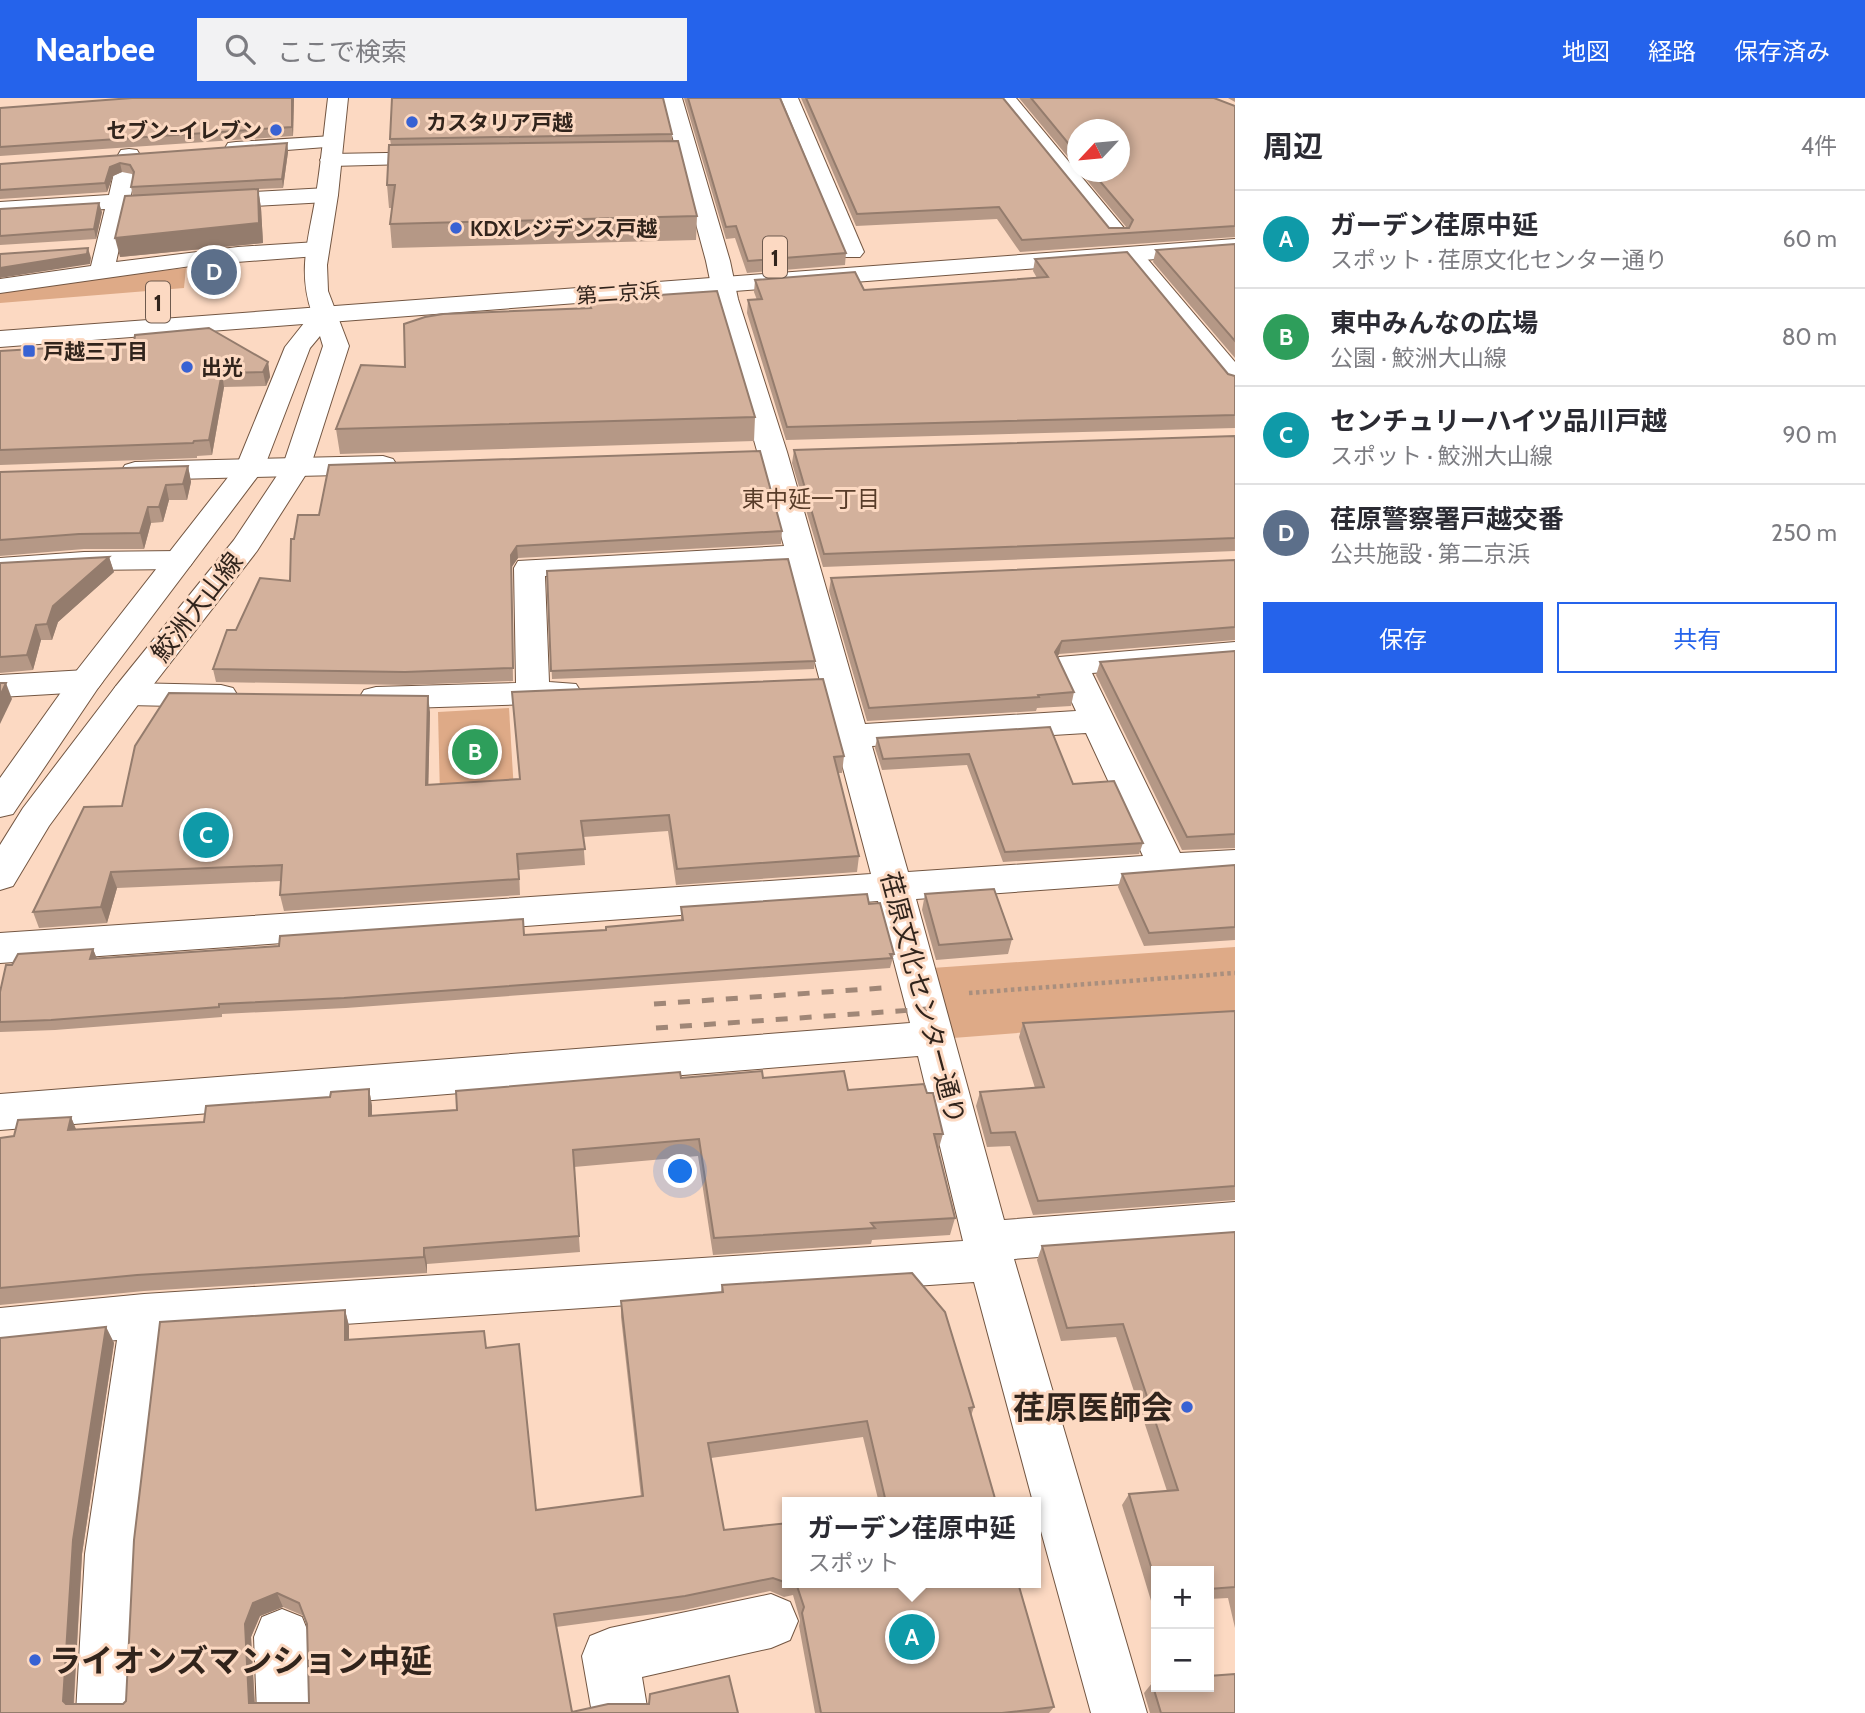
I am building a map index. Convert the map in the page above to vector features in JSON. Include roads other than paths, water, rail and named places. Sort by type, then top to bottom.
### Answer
[{"type":"main road","name":"鮫洲大山線","points":[[0,876],[36,817],[128,694],[246,545],[296,468],[336,346],[317,249],[327,195],[338,98]]},
{"type":"main road","name":"荏原文化センター通り","points":[[672,98],[727,269],[773,452],[814,571],[822,682],[850,736],[934,1038],[1113,1711]]},
{"type":"main road","points":[[788,98],[852,252]]},
{"type":"main road","points":[[1004,98],[1116,233]]},
{"type":"main road","points":[[212,150],[331,151],[457,158]]},
{"type":"main road","points":[[102,272],[118,204],[123,151]]},
{"type":"main road","points":[[660,154],[688,153]]},
{"type":"main road","points":[[0,209],[327,195]]},
{"type":"main road","points":[[827,254],[1235,225]]},
{"type":"main road","name":"第二京浜","points":[[0,339],[326,298],[727,269],[1131,254],[1235,246]]},
{"type":"main road","points":[[81,249],[108,247]]},
{"type":"main road","points":[[0,286],[286,250],[317,249]]},
{"type":"main road","points":[[1131,254],[1235,379]]},
{"type":"main road","name":"第二京浜","points":[[690,263],[727,269]]},
{"type":"main road","name":"第二京浜","points":[[290,292],[326,298]]},
{"type":"main road","name":"鮫洲大山線","points":[[0,805],[86,681],[250,468],[298,347],[326,298]]},
{"type":"main road","points":[[1203,340],[1235,337]]},
{"type":"main road","points":[[106,472],[405,465]]},
{"type":"main road","points":[[0,567],[84,561],[179,560]]},
{"type":"main road","points":[[533,693],[530,568],[814,571]]},
{"type":"main road","points":[[1167,866],[1071,664],[1235,652]]},
{"type":"main road","points":[[0,686],[86,681]]},
{"type":"main road","points":[[351,698],[407,699],[588,691]]},
{"type":"main road","points":[[128,694],[254,696]]},
{"type":"main road","points":[[850,736],[1098,722]]},
{"type":"main road","points":[[0,948],[1235,863]]},
{"type":"main road","points":[[0,1112],[934,1038]]},
{"type":"main road","points":[[0,1330],[144,1316],[989,1250],[1235,1222]]},
{"type":"main road","points":[[104,1713],[112,1554],[144,1316]]},
{"type":"main road","points":[[620,1713],[610,1656],[771,1621]]},
{"type":"main road","points":[[282,1637],[285,1713]]},
{"type":"railway","points":[[654,1004],[883,988]]},
{"type":"railway","points":[[656,1028],[927,1009]]},
{"type":"place","name":"カスタリア戸越","points":[[412,122]]},
{"type":"place","name":"セブン-イレブン","points":[[276,130]]},
{"type":"place","name":"KDXレジデンス戸越","points":[[456,228]]},
{"type":"place","name":"荏原警察署戸越交番","points":[[214,272]]},
{"type":"place","name":"戸越三丁目","points":[[29,351]]},
{"type":"place","name":"出光","points":[[187,367]]},
{"type":"place","name":"東中みんなの広場","points":[[475,752]]},
{"type":"place","name":"センチュリーハイツ品川戸越","points":[[206,835]]},
{"type":"place","name":"荏原医師会","points":[[1187,1407]]},
{"type":"place","name":"ガーデン荏原中延","points":[[912,1637]]},
{"type":"place","name":"ライオンズマンション中延","points":[[35,1660]]},
{"type":"district","name":"東中延一丁目","points":[[811,499]]}]
